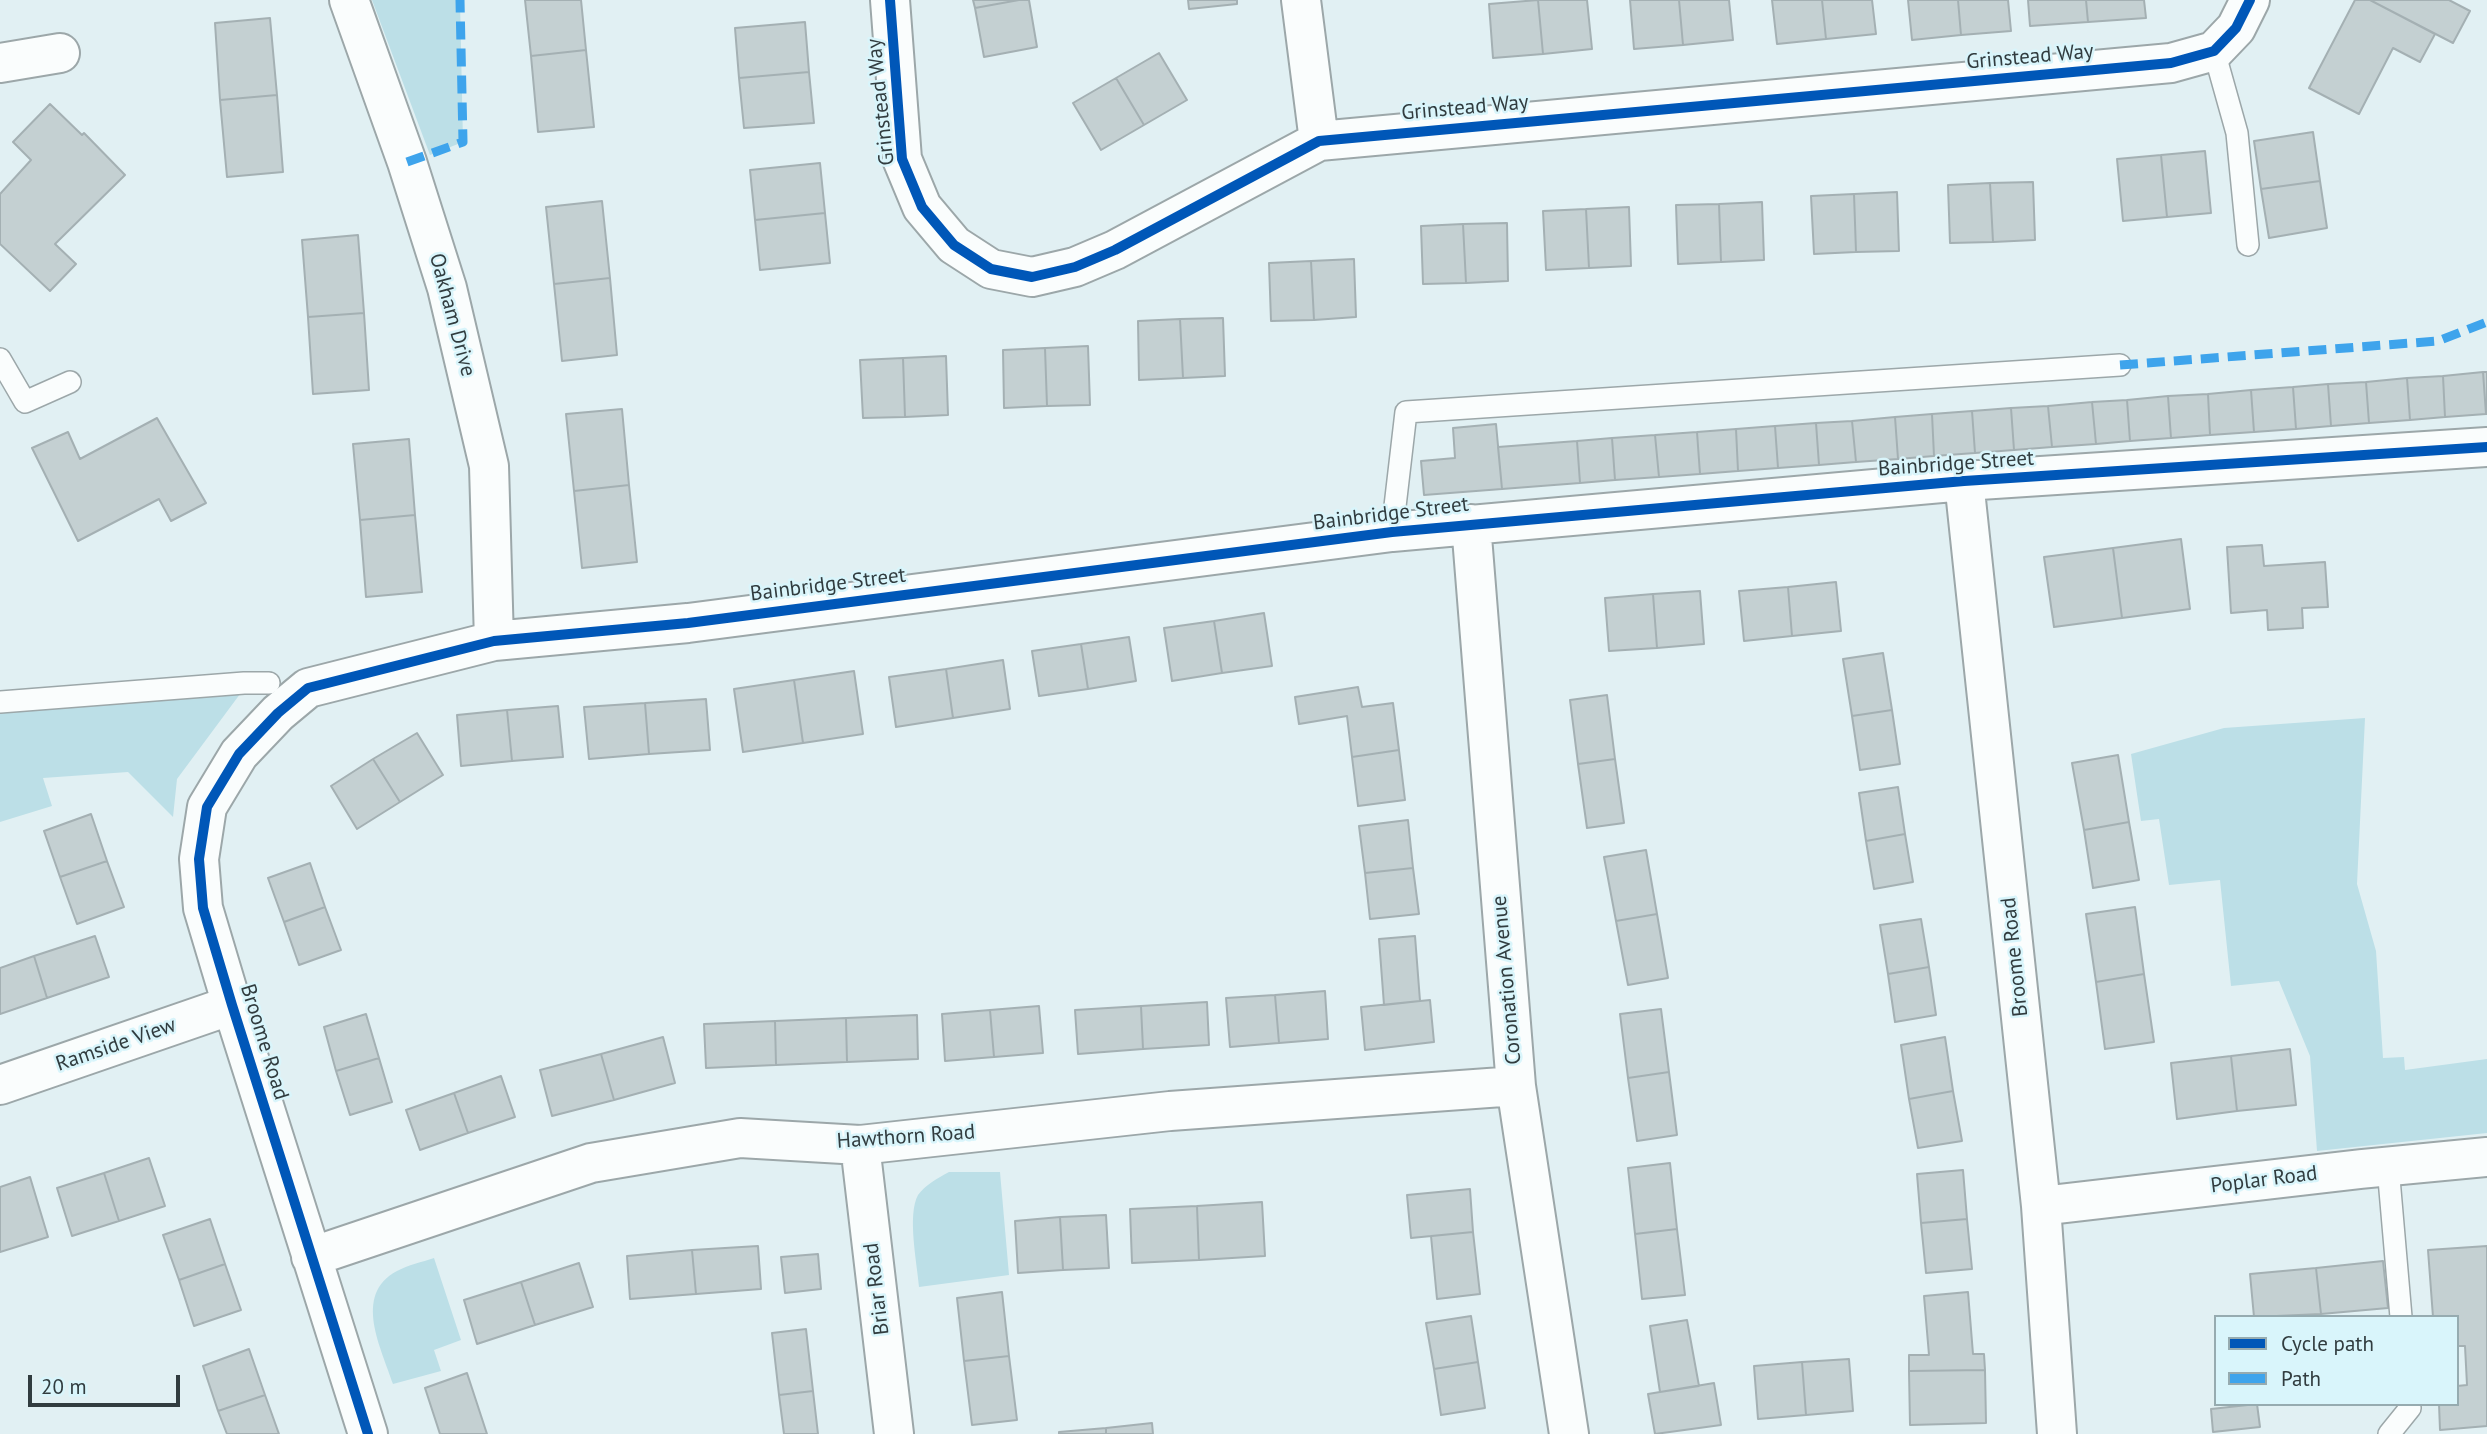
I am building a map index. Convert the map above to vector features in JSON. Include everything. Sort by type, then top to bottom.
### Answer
[{"type":"street","name":"Oakham Drive","points":[[349,0],[407,162],[447,288],[489,466],[494,641]]},
{"type":"street","name":"Grinstead Way","points":[[890,0],[902,159],[922,207],[954,245],[991,269],[1032,278],[1075,267],[1115,250],[1319,141],[2171,63],[2214,51]]},
{"type":"street","points":[[1301,0],[1319,141]]},
{"type":"street","points":[[2214,51],[2236,28],[2250,0]]},
{"type":"street","points":[[0,63],[60,53]]},
{"type":"street","name":"Bainbridge Street","points":[[308,688],[494,641],[688,623],[1392,532],[1964,481],[2487,447]]},
{"type":"street","name":"Broome Road","points":[[1964,481],[2041,1206],[2057,1434]]},
{"type":"street","name":"Coronation Avenue","points":[[1471,524],[1516,1086],[1569,1434]]},
{"type":"street","name":"Broome Road","points":[[308,688],[278,713],[239,754],[208,807],[199,859],[203,908],[368,1434]]},
{"type":"street","name":"Ramside View","points":[[0,1085],[232,1005]]},
{"type":"street","name":"Hawthorn Road","points":[[311,1257],[591,1163],[740,1138],[860,1145],[1170,1111],[1516,1086]]},
{"type":"street","name":"Briar Road","points":[[860,1145],[894,1434]]},
{"type":"street","name":"Poplar Road","points":[[2041,1206],[2487,1157]]},
{"type":"lane","points":[[2214,51],[2237,133],[2248,245]]},
{"type":"lane","points":[[0,359],[25,401],[69,382]]},
{"type":"lane","points":[[1392,532],[1406,412],[2120,365]]},
{"type":"lane","points":[[0,702],[244,682],[269,683]]},
{"type":"lane","points":[[2388,1167],[2401,1315]]},
{"type":"lane","points":[[2389,1434],[2410,1406]]},
{"type":"shaded area","points":[[372,0],[460,0],[463,142],[430,155]]},
{"type":"shaded area","points":[[243,690],[177,779],[173,817],[128,772],[43,778],[52,806],[0,822],[0,702]]},
{"type":"shaded area","points":[[2365,718],[2357,884],[2376,951],[2383,1058],[2404,1057],[2405,1070],[2487,1059],[2487,1133],[2317,1151],[2310,1056],[2279,981],[2231,986],[2220,880],[2169,885],[2159,819],[2141,821],[2131,754],[2224,728]]},
{"type":"shaded area","points":[[949,1172],[1000,1172],[1009,1275],[919,1287],[913,1227],[915,1204],[924,1188]]},
{"type":"shaded area","points":[[434,1258],[461,1340],[434,1350],[441,1371],[393,1384],[374,1323],[376,1294],[383,1281],[397,1271]]},
{"type":"building","points":[[525,0],[581,0],[586,50],[531,56]]},
{"type":"building","points":[[973,0],[1019,0],[975,8]]},
{"type":"building","points":[[1029,0],[1037,47],[984,57],[975,8]]},
{"type":"building","points":[[1188,0],[1237,0],[1237,4],[1189,9]]},
{"type":"building","points":[[1538,0],[1543,54],[1493,58],[1489,4]]},
{"type":"building","points":[[1538,0],[1587,0],[1592,49],[1543,54]]},
{"type":"building","points":[[1630,0],[1679,0],[1683,45],[1634,49]]},
{"type":"building","points":[[1679,0],[1729,0],[1733,40],[1683,45]]},
{"type":"building","points":[[1772,0],[1822,0],[1826,39],[1777,44]]},
{"type":"building","points":[[1822,0],[1872,0],[1876,34],[1826,39]]},
{"type":"building","points":[[1908,0],[1958,0],[1961,35],[1912,40]]},
{"type":"building","points":[[1958,0],[2008,0],[2011,31],[1961,35]]},
{"type":"building","points":[[2028,0],[2086,0],[2088,22],[2030,26]]},
{"type":"building","points":[[2086,0],[2144,0],[2146,18],[2088,22]]},
{"type":"building","points":[[2355,0],[2370,0],[2435,34],[2420,62],[2393,48],[2359,114],[2309,88]]},
{"type":"building","points":[[2370,0],[2449,0],[2470,11],[2453,43]]},
{"type":"building","points":[[270,18],[277,95],[220,100],[215,23]]},
{"type":"building","points":[[805,22],[809,72],[739,78],[735,28]]},
{"type":"building","points":[[586,50],[594,127],[538,132],[531,56]]},
{"type":"building","points":[[1159,53],[1187,100],[1144,125],[1116,78]]},
{"type":"building","points":[[809,72],[814,123],[744,128],[739,78]]},
{"type":"building","points":[[1116,78],[1144,125],[1101,150],[1073,103]]},
{"type":"building","points":[[277,95],[283,172],[227,177],[220,100]]},
{"type":"building","points":[[50,104],[82,135],[84,133],[125,175],[55,244],[76,264],[50,291],[0,244],[0,194],[31,160],[13,142]]},
{"type":"building","points":[[2313,132],[2320,181],[2261,189],[2254,141]]},
{"type":"building","points":[[2205,151],[2211,213],[2167,217],[2161,155]]},
{"type":"building","points":[[2161,155],[2167,217],[2123,221],[2117,159]]},
{"type":"building","points":[[820,163],[825,213],[755,220],[750,170]]},
{"type":"building","points":[[2320,181],[2327,228],[2269,238],[2261,189]]},
{"type":"building","points":[[2033,182],[2035,240],[1993,242],[1990,183]]},
{"type":"building","points":[[1990,183],[1993,242],[1950,243],[1948,185]]},
{"type":"building","points":[[1897,192],[1899,251],[1856,252],[1854,194]]},
{"type":"building","points":[[1854,194],[1856,252],[1814,254],[1811,196]]},
{"type":"building","points":[[602,201],[610,278],[554,284],[546,207]]},
{"type":"building","points":[[1762,202],[1764,260],[1721,262],[1719,204]]},
{"type":"building","points":[[1719,204],[1721,262],[1678,264],[1676,205]]},
{"type":"building","points":[[1629,207],[1631,266],[1589,268],[1586,209]]},
{"type":"building","points":[[1586,209],[1589,268],[1546,270],[1543,211]]},
{"type":"building","points":[[825,213],[830,263],[760,270],[755,220]]},
{"type":"building","points":[[1507,223],[1508,281],[1466,283],[1463,224]]},
{"type":"building","points":[[1463,224],[1466,283],[1423,284],[1421,226]]},
{"type":"building","points":[[358,235],[364,313],[308,317],[302,240]]},
{"type":"building","points":[[1354,259],[1356,317],[1314,320],[1311,261]]},
{"type":"building","points":[[1311,261],[1314,320],[1271,321],[1269,263]]},
{"type":"building","points":[[610,278],[617,355],[562,361],[554,284]]},
{"type":"building","points":[[364,313],[369,390],[313,394],[308,317]]},
{"type":"building","points":[[1223,318],[1225,376],[1183,378],[1180,319]]},
{"type":"building","points":[[1180,319],[1183,378],[1139,380],[1138,321]]},
{"type":"building","points":[[1088,346],[1090,405],[1047,406],[1045,348]]},
{"type":"building","points":[[1045,348],[1047,406],[1004,408],[1003,350]]},
{"type":"building","points":[[946,356],[948,415],[905,417],[903,358]]},
{"type":"building","points":[[903,358],[905,417],[863,418],[860,360]]},
{"type":"building","points":[[2483,372],[2486,414],[2445,417],[2443,376]]},
{"type":"building","points":[[2483,372],[2487,372],[2487,414],[2486,414]]},
{"type":"building","points":[[2443,376],[2445,417],[2410,420],[2407,378]]},
{"type":"building","points":[[2407,378],[2410,420],[2369,423],[2366,382]]},
{"type":"building","points":[[2366,382],[2369,423],[2331,426],[2328,384]]},
{"type":"building","points":[[2328,384],[2331,426],[2296,429],[2293,387]]},
{"type":"building","points":[[2293,387],[2296,429],[2254,432],[2251,390]]},
{"type":"building","points":[[2251,390],[2254,432],[2210,435],[2208,394]]},
{"type":"building","points":[[2208,394],[2210,435],[2171,438],[2168,396]]},
{"type":"building","points":[[2168,396],[2171,438],[2130,441],[2127,400]]},
{"type":"building","points":[[2127,400],[2130,441],[2096,444],[2092,402]]},
{"type":"building","points":[[2092,402],[2096,444],[2052,447],[2048,406]]},
{"type":"building","points":[[2048,406],[2052,447],[2014,450],[2011,408]]},
{"type":"building","points":[[2011,408],[2014,450],[1975,453],[1972,411]]},
{"type":"building","points":[[622,409],[629,485],[574,491],[566,414]]},
{"type":"building","points":[[1972,411],[1975,453],[1934,456],[1932,414]]},
{"type":"building","points":[[1932,414],[1934,456],[1898,459],[1895,417]]},
{"type":"building","points":[[1895,417],[1898,459],[1856,462],[1852,421]]},
{"type":"building","points":[[157,418],[206,503],[171,521],[159,499],[78,541],[32,448],[68,432],[80,459]]},
{"type":"building","points":[[1852,421],[1856,462],[1819,465],[1816,423]]},
{"type":"building","points":[[1816,423],[1819,465],[1778,468],[1775,426]]},
{"type":"building","points":[[1496,424],[1502,489],[1424,495],[1421,461],[1455,458],[1453,428]]},
{"type":"building","points":[[1775,426],[1778,468],[1738,471],[1736,429]]},
{"type":"building","points":[[1736,429],[1738,471],[1700,474],[1697,432]]},
{"type":"building","points":[[1697,432],[1700,474],[1659,477],[1655,435]]},
{"type":"building","points":[[1655,435],[1659,477],[1615,480],[1612,438]]},
{"type":"building","points":[[1612,438],[1615,480],[1580,483],[1577,441]]},
{"type":"building","points":[[409,439],[415,515],[360,520],[353,444]]},
{"type":"building","points":[[1577,441],[1580,483],[1502,489],[1498,447]]},
{"type":"building","points":[[629,485],[637,562],[582,568],[574,491]]},
{"type":"building","points":[[415,515],[422,592],[366,597],[360,520]]},
{"type":"building","points":[[2181,539],[2190,609],[2122,618],[2113,548]]},
{"type":"building","points":[[2262,545],[2264,566],[2325,562],[2328,607],[2302,608],[2303,628],[2268,630],[2267,610],[2231,613],[2227,547]]},
{"type":"building","points":[[2113,548],[2122,618],[2054,627],[2044,557]]},
{"type":"building","points":[[1836,582],[1841,631],[1792,636],[1788,587]]},
{"type":"building","points":[[1788,587],[1792,636],[1744,641],[1739,591]]},
{"type":"building","points":[[1700,591],[1704,644],[1657,648],[1653,594]]},
{"type":"building","points":[[1653,594],[1657,648],[1609,651],[1605,598]]},
{"type":"building","points":[[1264,613],[1272,666],[1222,673],[1214,621]]},
{"type":"building","points":[[1214,621],[1222,673],[1172,681],[1164,628]]},
{"type":"building","points":[[1129,637],[1136,681],[1088,689],[1081,644]]},
{"type":"building","points":[[1081,644],[1088,689],[1039,696],[1032,651]]},
{"type":"building","points":[[1883,653],[1892,710],[1852,716],[1843,659]]},
{"type":"building","points":[[1003,660],[1010,709],[953,718],[946,669]]},
{"type":"building","points":[[946,669],[953,718],[896,727],[889,677]]},
{"type":"building","points":[[854,671],[863,734],[803,743],[794,680]]},
{"type":"building","points":[[794,680],[803,743],[743,752],[734,689]]},
{"type":"building","points":[[1358,687],[1362,707],[1393,703],[1399,750],[1352,757],[1347,716],[1299,724],[1295,697]]},
{"type":"building","points":[[1607,695],[1615,759],[1578,764],[1570,700]]},
{"type":"building","points":[[706,699],[710,750],[649,754],[645,703]]},
{"type":"building","points":[[645,703],[649,754],[589,759],[584,707]]},
{"type":"building","points":[[558,706],[563,757],[512,761],[507,710]]},
{"type":"building","points":[[507,710],[512,761],[461,766],[457,715]]},
{"type":"building","points":[[1892,710],[1900,764],[1860,770],[1852,716]]},
{"type":"building","points":[[417,733],[443,775],[400,802],[373,759]]},
{"type":"building","points":[[1399,750],[1405,800],[1358,806],[1352,757]]},
{"type":"building","points":[[2118,755],[2129,822],[2084,830],[2072,763]]},
{"type":"building","points":[[373,759],[400,802],[357,829],[331,786]]},
{"type":"building","points":[[1615,759],[1624,823],[1587,828],[1578,764]]},
{"type":"building","points":[[1898,787],[1905,834],[1866,841],[1859,793]]},
{"type":"building","points":[[91,814],[107,861],[60,877],[44,831]]},
{"type":"building","points":[[1408,820],[1413,868],[1365,873],[1359,826]]},
{"type":"building","points":[[2129,822],[2139,880],[2093,888],[2084,830]]},
{"type":"building","points":[[1905,834],[1913,882],[1874,889],[1866,841]]},
{"type":"building","points":[[1646,850],[1657,914],[1616,921],[1604,857]]},
{"type":"building","points":[[107,861],[124,907],[77,924],[60,877]]},
{"type":"building","points":[[310,863],[325,907],[284,922],[268,878]]},
{"type":"building","points":[[1413,868],[1419,914],[1370,919],[1365,873]]},
{"type":"building","points":[[325,907],[341,950],[299,965],[284,922]]},
{"type":"building","points":[[2135,907],[2144,974],[2096,982],[2086,914]]},
{"type":"building","points":[[1657,914],[1668,978],[1628,985],[1616,921]]},
{"type":"building","points":[[1921,919],[1929,967],[1888,974],[1880,925]]},
{"type":"building","points":[[95,936],[109,977],[47,998],[34,956]]},
{"type":"building","points":[[1415,936],[1420,1001],[1384,1005],[1379,939]]},
{"type":"building","points":[[34,956],[47,998],[0,1014],[0,968]]},
{"type":"building","points":[[1929,967],[1936,1015],[1895,1022],[1888,974]]},
{"type":"building","points":[[2144,974],[2154,1042],[2105,1049],[2096,982]]},
{"type":"building","points":[[1325,991],[1328,1039],[1279,1043],[1275,995]]},
{"type":"building","points":[[1275,995],[1279,1043],[1230,1047],[1226,998]]},
{"type":"building","points":[[1430,1000],[1434,1042],[1365,1050],[1361,1007]]},
{"type":"building","points":[[1207,1002],[1209,1045],[1143,1049],[1141,1006]]},
{"type":"building","points":[[1039,1006],[1043,1053],[994,1057],[990,1010]]},
{"type":"building","points":[[1141,1006],[1143,1049],[1078,1054],[1075,1010]]},
{"type":"building","points":[[1661,1009],[1669,1072],[1628,1078],[1620,1014]]},
{"type":"building","points":[[990,1010],[994,1057],[945,1061],[942,1014]]},
{"type":"building","points":[[366,1014],[379,1058],[336,1071],[324,1027]]},
{"type":"building","points":[[917,1015],[918,1059],[847,1062],[846,1018]]},
{"type":"building","points":[[846,1018],[847,1062],[776,1065],[775,1021]]},
{"type":"building","points":[[775,1021],[776,1065],[706,1068],[704,1024]]},
{"type":"building","points":[[663,1037],[675,1083],[614,1100],[601,1054]]},
{"type":"building","points":[[1945,1037],[1953,1091],[1909,1099],[1901,1045]]},
{"type":"building","points":[[2290,1049],[2296,1105],[2237,1111],[2231,1056]]},
{"type":"building","points":[[601,1054],[614,1100],[552,1116],[540,1070]]},
{"type":"building","points":[[2231,1056],[2237,1111],[2177,1119],[2171,1063]]},
{"type":"building","points":[[379,1058],[392,1102],[350,1115],[336,1071]]},
{"type":"building","points":[[1669,1072],[1677,1135],[1637,1141],[1628,1078]]},
{"type":"building","points":[[501,1076],[515,1117],[468,1133],[454,1093]]},
{"type":"building","points":[[1953,1091],[1962,1141],[1918,1148],[1909,1099]]},
{"type":"building","points":[[454,1093],[468,1133],[420,1150],[406,1110]]},
{"type":"building","points":[[149,1158],[165,1206],[119,1221],[104,1173]]},
{"type":"building","points":[[1670,1163],[1677,1229],[1635,1234],[1628,1168]]},
{"type":"building","points":[[1963,1170],[1967,1219],[1921,1223],[1917,1174]]},
{"type":"building","points":[[104,1173],[119,1221],[72,1236],[57,1188]]},
{"type":"building","points":[[30,1177],[48,1237],[0,1252],[0,1187]]},
{"type":"building","points":[[1470,1189],[1473,1232],[1411,1238],[1407,1195]]},
{"type":"building","points":[[1262,1202],[1265,1256],[1199,1260],[1197,1206]]},
{"type":"building","points":[[1197,1206],[1199,1260],[1132,1263],[1130,1209]]},
{"type":"building","points":[[1106,1215],[1109,1268],[1063,1270],[1060,1217]]},
{"type":"building","points":[[1060,1217],[1063,1270],[1018,1273],[1015,1221]]},
{"type":"building","points":[[210,1219],[225,1264],[179,1280],[163,1235]]},
{"type":"building","points":[[1967,1219],[1972,1269],[1926,1273],[1921,1223]]},
{"type":"building","points":[[1677,1229],[1685,1295],[1642,1299],[1635,1234]]},
{"type":"building","points":[[1473,1232],[1480,1294],[1437,1299],[1431,1236]]},
{"type":"building","points":[[758,1246],[761,1289],[696,1294],[692,1250]]},
{"type":"building","points":[[2487,1246],[2487,1426],[2440,1430],[2439,1406],[2459,1406],[2459,1386],[2467,1385],[2465,1346],[2459,1346],[2459,1315],[2433,1315],[2428,1250]]},
{"type":"building","points":[[692,1250],[696,1294],[630,1299],[627,1256]]},
{"type":"building","points":[[818,1254],[821,1289],[785,1293],[781,1257]]},
{"type":"building","points":[[2383,1261],[2388,1308],[2321,1314],[2316,1268]]},
{"type":"building","points":[[579,1263],[593,1307],[535,1325],[521,1282]]},
{"type":"building","points":[[225,1264],[241,1310],[194,1326],[179,1280]]},
{"type":"building","points":[[2316,1268],[2321,1314],[2254,1315],[2250,1274]]},
{"type":"building","points":[[521,1282],[535,1325],[477,1344],[464,1300]]},
{"type":"building","points":[[1002,1292],[1009,1356],[964,1361],[957,1298]]},
{"type":"building","points":[[1968,1292],[1973,1354],[1984,1354],[1985,1370],[1909,1371],[1909,1355],[1929,1355],[1924,1296]]},
{"type":"building","points":[[1471,1316],[1478,1362],[1434,1369],[1426,1323]]},
{"type":"building","points":[[1687,1320],[1699,1386],[1660,1392],[1650,1326]]},
{"type":"building","points":[[806,1329],[813,1391],[779,1395],[772,1333]]},
{"type":"building","points":[[249,1349],[265,1395],[218,1411],[203,1366]]},
{"type":"building","points":[[1009,1356],[1017,1420],[972,1425],[964,1361]]},
{"type":"building","points":[[1849,1359],[1853,1411],[1806,1415],[1802,1362]]},
{"type":"building","points":[[1478,1362],[1485,1408],[1441,1415],[1434,1369]]},
{"type":"building","points":[[1802,1362],[1806,1415],[1758,1419],[1754,1366]]},
{"type":"building","points":[[1985,1370],[1986,1423],[1910,1425],[1909,1371]]},
{"type":"building","points":[[467,1373],[487,1434],[440,1434],[425,1388]]},
{"type":"building","points":[[1714,1383],[1721,1425],[1655,1434],[1648,1394]]},
{"type":"building","points":[[813,1391],[818,1434],[784,1434],[779,1395]]},
{"type":"building","points":[[265,1395],[279,1434],[227,1434],[218,1411]]},
{"type":"building","points":[[2257,1406],[2260,1427],[2213,1432],[2211,1409]]},
{"type":"building","points":[[1152,1423],[1153,1434],[1106,1434],[1106,1428]]},
{"type":"building","points":[[1106,1428],[1106,1434],[1059,1434],[1059,1432]]},
{"type":"marked path","points":[[407,162],[463,142],[460,0]]},
{"type":"marked path","points":[[2120,365],[2438,341],[2487,322]]},
{"type":"cycle path","points":[[890,0],[902,159],[922,207],[954,245],[991,269],[1032,277],[1075,267],[1115,250],[1319,141],[2171,63],[2214,51],[2236,28],[2250,0]]},
{"type":"cycle path","points":[[368,1434],[203,908],[199,859],[207,807],[239,754],[278,713],[308,688],[494,641],[688,623],[1392,532],[1964,481],[2487,447]]}]
